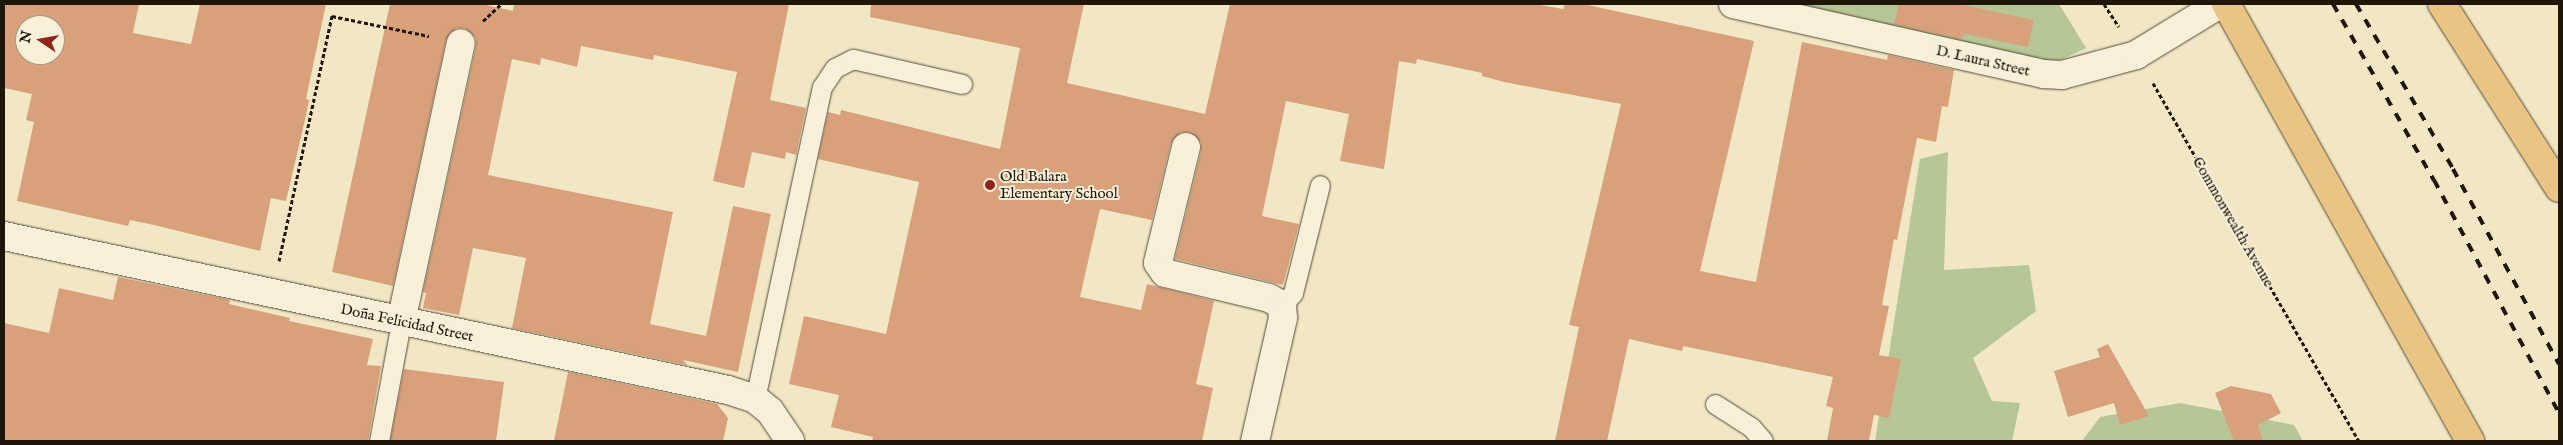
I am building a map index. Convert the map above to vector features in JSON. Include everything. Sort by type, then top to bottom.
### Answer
[{"type":"main road","points":[[2226,4],[2470,441]]},
{"type":"main road","points":[[2442,4],[2559,188]]},
{"type":"street","name":"D. Laura Street","points":[[1733,4],[2043,74],[2076,73],[2136,55],[2220,4]]},
{"type":"street","points":[[401,322],[460,43]]},
{"type":"street","points":[[1186,146],[1158,263],[1165,273],[1268,298],[1282,306],[1283,318],[1255,441]]},
{"type":"street","name":"Doña Felicidad Street","points":[[4,236],[755,399]]},
{"type":"street","points":[[755,399],[770,411],[790,441]]},
{"type":"lane","points":[[755,399],[822,87],[835,68],[853,59],[962,84]]},
{"type":"lane","points":[[1282,306],[1293,292],[1320,185]]},
{"type":"lane","points":[[379,441],[401,322]]},
{"type":"lane","points":[[1715,404],[1751,427],[1763,441]]},
{"type":"path","name":"Commonwealth Avenue","points":[[2104,4],[2136,55],[2359,441]]},
{"type":"path","points":[[272,294],[332,16],[460,43]]},
{"type":"green space","points":[[1776,4],[2059,4],[2086,48],[2050,65]]},
{"type":"green space","points":[[1948,152],[1944,270],[2029,265],[2036,311],[1973,358],[1992,401],[2020,403],[2012,441],[1875,441],[1920,159]]},
{"type":"green space","points":[[2180,403],[2294,425],[2303,441],[2082,441],[2100,417]]},
{"type":"building","points":[[4,4],[139,4],[133,33],[191,44],[200,4],[326,4],[306,99],[309,100],[307,111],[286,201],[271,198],[260,251],[130,220],[128,226],[17,201],[34,122],[26,120],[32,94],[4,88]]},
{"type":"building","points":[[390,4],[482,4],[513,11],[514,4],[789,4],[770,100],[806,108],[796,155],[786,152],[785,159],[752,152],[744,188],[713,181],[737,72],[654,55],[653,60],[581,46],[577,67],[541,58],[540,65],[512,59],[488,175],[673,212],[650,324],[706,336],[733,206],[771,214],[738,372],[683,360],[687,365],[512,328],[526,258],[473,248],[459,315],[423,308],[426,293],[423,292],[476,46],[476,38],[465,28],[456,28],[446,40],[393,286],[332,272]]},
{"type":"building","points":[[871,4],[1084,4],[1067,83],[1205,114],[1230,4],[1535,4],[1563,9],[1565,4],[1583,4],[1754,41],[1700,271],[1756,282],[1802,42],[1887,60],[1888,55],[1954,70],[1948,107],[1942,106],[1936,142],[1917,138],[1897,240],[1894,239],[1882,305],[1889,306],[1879,355],[1901,359],[1889,418],[1874,415],[1869,441],[1827,441],[1833,408],[1826,406],[1833,377],[1683,346],[1682,351],[1629,339],[1607,441],[1555,441],[1579,327],[1569,325],[1621,104],[1504,82],[1482,76],[1482,73],[1417,59],[1416,64],[1399,61],[1384,169],[1340,161],[1349,114],[1286,101],[1262,216],[1299,224],[1283,285],[1175,259],[1201,151],[1201,142],[1190,132],[1181,132],[1171,143],[1152,220],[1100,209],[1080,297],[1141,310],[1147,284],[1214,301],[1196,384],[1213,388],[1202,441],[872,441],[873,437],[831,427],[839,395],[789,384],[804,316],[886,334],[919,182],[818,159],[828,112],[840,115],[841,110],[1000,149],[1020,48],[870,17]]},
{"type":"building","points":[[1899,4],[1958,4],[2034,20],[2028,47],[1965,34],[1960,39],[1894,24]]},
{"type":"building","points":[[118,277],[230,300],[229,304],[290,318],[289,321],[373,339],[367,365],[381,366],[368,441],[4,441],[4,323],[49,333],[59,288],[113,300]]},
{"type":"building","points":[[2108,344],[2149,416],[2120,425],[2114,403],[2068,417],[2054,371],[2100,357],[2097,349]]},
{"type":"building","points":[[404,369],[504,382],[496,441],[390,441]]},
{"type":"building","points":[[568,372],[717,404],[728,418],[723,441],[554,441]]},
{"type":"building","points":[[2231,386],[2271,394],[2281,413],[2258,425],[2263,441],[2234,441],[2215,393]]},
{"type":"railway","points":[[2333,4],[2434,180],[2559,413]]},
{"type":"railway","points":[[2356,4],[2453,169],[2559,364]]},
{"type":"place","name":"Old Balara Elementary School","points":[[990,185]]}]
